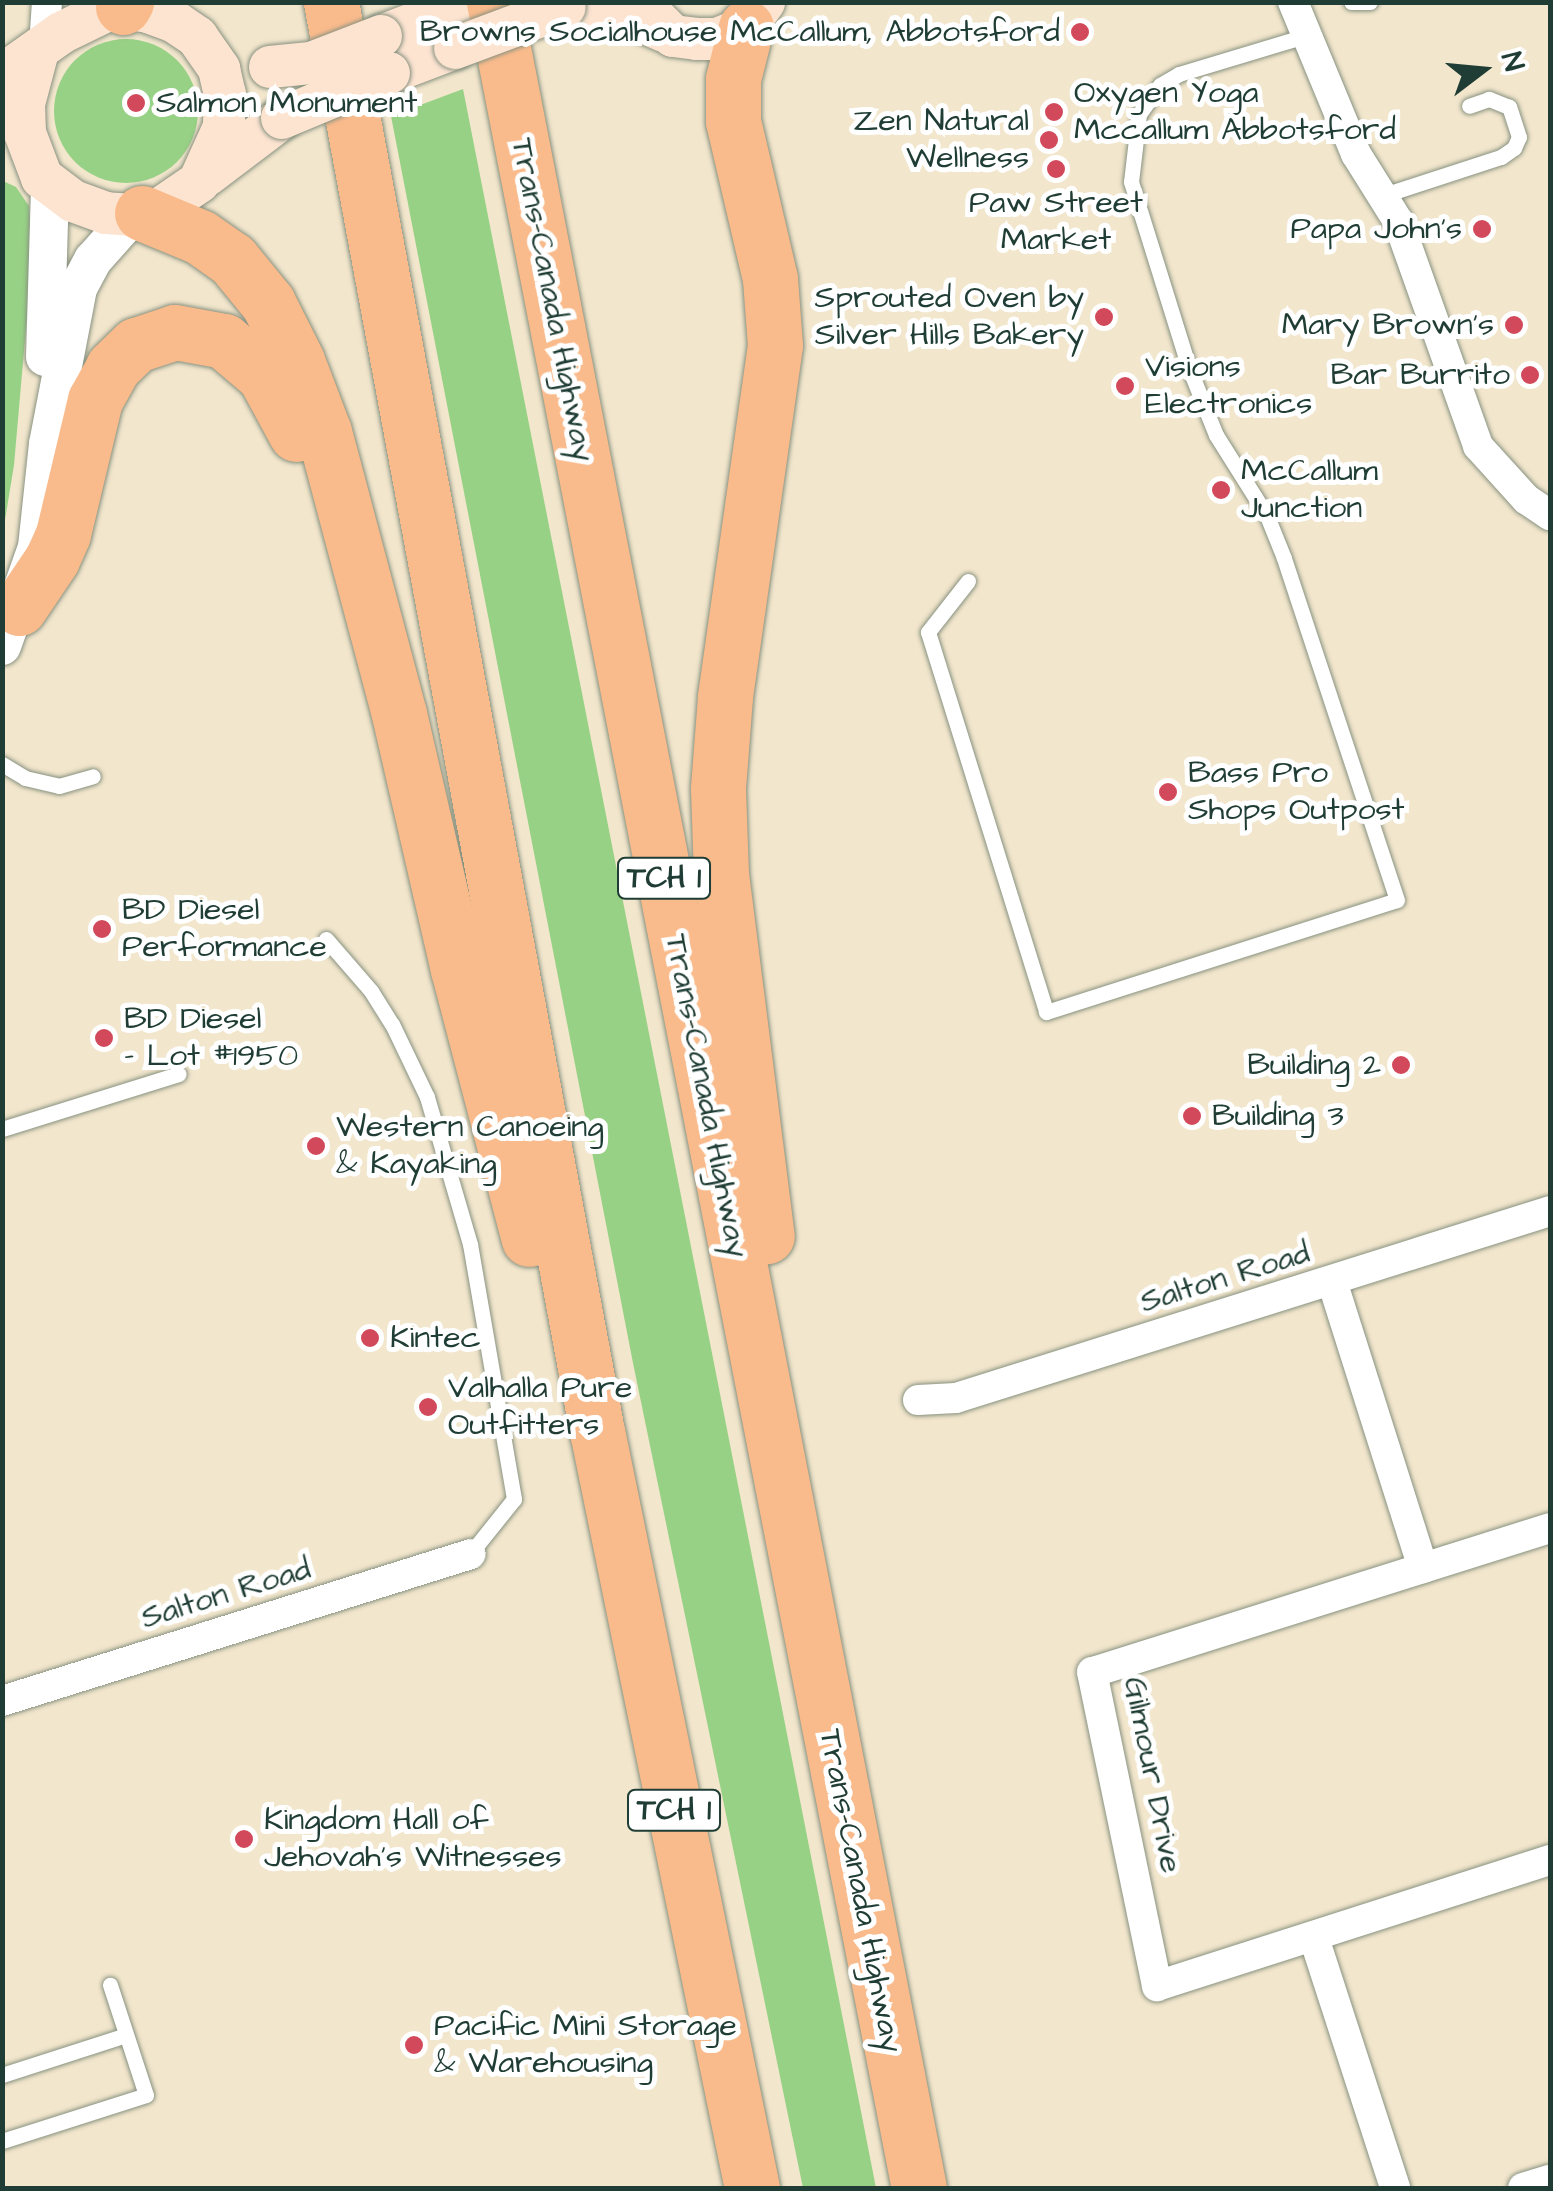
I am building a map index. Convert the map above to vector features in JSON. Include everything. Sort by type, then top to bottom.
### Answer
[{"type":"highway","name":"TCH 1","points":[[331,2],[596,1432],[752,2188]]},
{"type":"highway","points":[[762,12],[735,67],[732,121],[770,280],[775,345],[725,697],[719,826],[833,1754]]},
{"type":"highway","name":"Trans-Canada Highway","points":[[467,16],[833,1754],[920,2188]]},
{"type":"highway","points":[[138,214],[200,237],[232,259],[251,279],[282,328],[324,432],[399,714],[504,1151],[567,1370],[596,1432]]},
{"type":"highway","points":[[11,627],[63,534],[86,426],[113,366],[148,337],[198,332],[238,350],[264,376],[286,411],[364,643],[399,714]]},
{"type":"main road","points":[[640,2],[672,36]]},
{"type":"main road","points":[[2,74],[80,22],[118,5],[175,22],[234,57],[270,67],[385,55]]},
{"type":"main road","points":[[2,160],[74,200],[106,212],[138,214],[161,208],[282,118],[385,55],[467,16],[613,8],[672,36],[717,39],[762,12]]},
{"type":"main road","points":[[197,37],[219,70],[225,94],[224,127],[199,182]]},
{"type":"main road","points":[[41,48],[24,104],[25,133],[46,182]]},
{"type":"street","points":[[41,48],[46,2]]},
{"type":"street","points":[[1292,2],[1356,154],[1384,195],[1478,446],[1526,499],[1550,516]]},
{"type":"street","points":[[46,182],[44,323],[48,444]]},
{"type":"street","points":[[11,627],[37,547],[48,444],[66,331],[78,288],[93,260],[138,214]]},
{"type":"street","name":"Salton Road","points":[[918,1400],[956,1398],[1550,1211]]},
{"type":"street","points":[[1332,1281],[1423,1568],[1550,1528]]},
{"type":"street","name":"Salton Road","points":[[2,1701],[470,1554]]},
{"type":"street","name":"Gilmour Drive","points":[[1314,1938],[1157,1986],[1092,1672],[1423,1568]]},
{"type":"street","points":[[1395,2188],[1314,1938],[1550,1860]]},
{"type":"street","points":[[1523,2188],[1550,2180]]},
{"type":"lane","points":[[1351,2],[1370,2]]},
{"type":"lane","points":[[968,581],[928,632],[1046,1012],[1397,900],[1284,558],[1267,516],[1233,466],[1209,418],[1189,368],[1131,182],[1139,114],[1160,85],[1179,74],[1308,35]]},
{"type":"lane","points":[[1384,195],[1502,157],[1514,148],[1519,138],[1509,107],[1489,99],[1470,106]]},
{"type":"lane","points":[[2,764],[25,778],[59,786],[93,776]]},
{"type":"lane","points":[[326,938],[370,990],[392,1024],[427,1097],[470,1244],[514,1499],[470,1554]]},
{"type":"lane","points":[[2,1129],[179,1074]]},
{"type":"lane","points":[[2,2140],[146,2095],[110,1985]]},
{"type":"lane","points":[[2,2074],[126,2035]]},
{"type":"green space","points":[[126,39],[153,45],[177,60],[192,84],[198,111],[192,138],[177,162],[153,177],[126,183],[99,177],[75,162],[60,138],[54,111],[60,84],[75,60],[99,45]]},
{"type":"green space","points":[[463,89],[876,2188],[803,2188],[633,1363],[391,116]]},
{"type":"green space","points":[[3,181],[16,187],[29,206],[32,259],[14,465],[3,532]]},
{"type":"place","name":"Browns Socialhouse McCallum, Abbotsford","points":[[1080,32]]},
{"type":"place","name":"Salmon Monument","points":[[136,103]]},
{"type":"place","name":"Oxygen Yoga Mccallum Abbotsford","points":[[1054,112]]},
{"type":"place","name":"Zen Natural Wellness","points":[[1049,140]]},
{"type":"place","name":"Paw Street Market","points":[[1056,169]]},
{"type":"place","name":"Papa John's","points":[[1482,229]]},
{"type":"place","name":"Sprouted Oven by Silver Hills Bakery","points":[[1104,317]]},
{"type":"place","name":"Mary Brown's","points":[[1514,325]]},
{"type":"place","name":"Bar Burrito","points":[[1530,375]]},
{"type":"place","name":"Visions Electronics","points":[[1125,386]]},
{"type":"place","name":"McCallum Junction","points":[[1221,490]]},
{"type":"place","name":"Bass Pro Shops Outpost","points":[[1168,792]]},
{"type":"place","name":"BD Diesel Performance","points":[[102,929]]},
{"type":"place","name":"BD Diesel - Lot #1950","points":[[104,1038]]},
{"type":"place","name":"Building 2","points":[[1401,1065]]},
{"type":"place","name":"Building 3","points":[[1192,1116]]},
{"type":"place","name":"Western Canoeing & Kayaking","points":[[316,1146]]},
{"type":"place","name":"Kintec","points":[[370,1338]]},
{"type":"place","name":"Valhalla Pure Outfitters","points":[[428,1407]]},
{"type":"place","name":"Kingdom Hall of Jehovah's Witnesses","points":[[244,1839]]},
{"type":"place","name":"Pacific Mini Storage & Warehousing","points":[[414,2045]]}]
